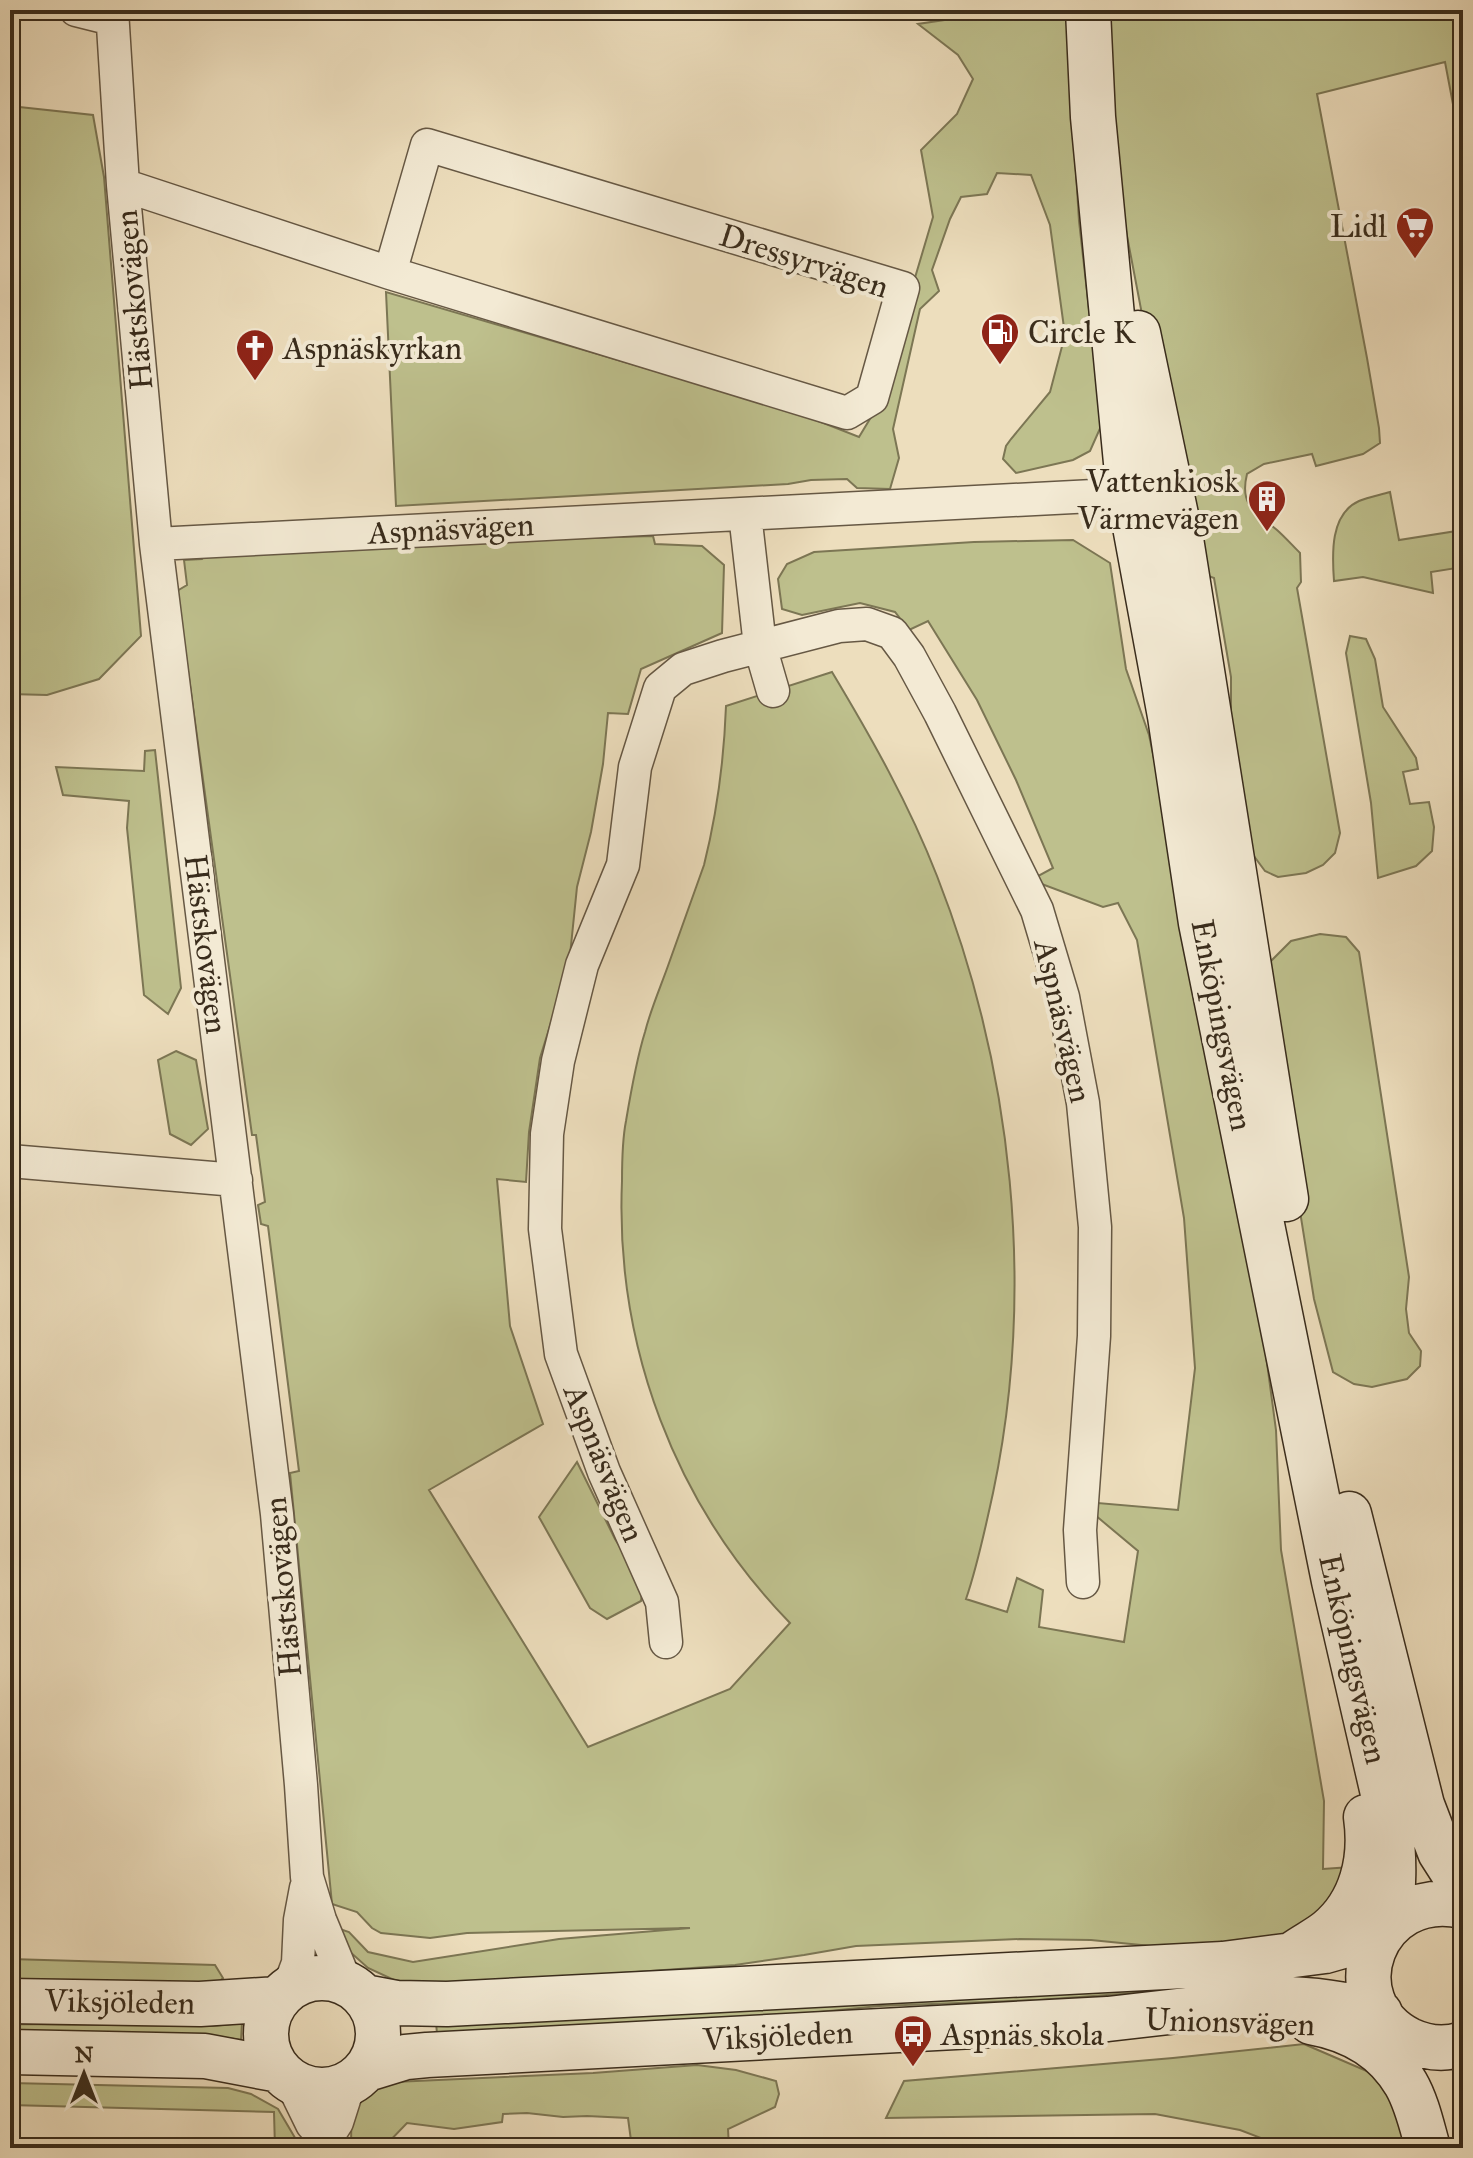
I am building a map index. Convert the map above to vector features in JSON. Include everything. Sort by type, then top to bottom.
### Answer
[{"type":"street","points":[[76,10],[112,15]]},
{"type":"street","name":"Enköpingsvägen","points":[[1088,10],[1093,117],[1150,493],[1170,716],[1201,923],[1334,1581],[1390,1824],[1394,1880],[1385,1930],[1372,1954],[1369,1974],[1372,1995],[1380,2013]]},
{"type":"street","name":"Hästskovägen","points":[[112,15],[123,185],[156,544],[277,1514],[301,1785],[307,1877],[300,1920],[298,1963],[283,1994]]},
{"type":"street","name":"Dressyrvägen","points":[[123,185],[390,273],[847,413],[872,398],[903,288],[427,145],[390,273]]},
{"type":"street","name":"Enköpingsvägen","points":[[1150,493],[1181,539],[1307,1334],[1422,1805],[1440,1852],[1463,1888]]},
{"type":"street","name":"Aspnäsvägen","points":[[156,544],[1150,493]]},
{"type":"street","points":[[745,514],[760,646],[773,691]]},
{"type":"street","name":"Aspnäsvägen","points":[[666,1642],[662,1602],[604,1472],[561,1354],[545,1229],[547,1134],[558,1061],[582,965],[623,865],[635,767],[660,688],[683,669],[839,626],[867,624],[892,633],[909,656],[1037,910],[1063,997],[1083,1103],[1095,1227],[1094,1336],[1080,1530],[1083,1582]]},
{"type":"street","points":[[10,1161],[236,1180]]},
{"type":"street","name":"Viksjöleden","points":[[1288,1957],[1329,1930],[1354,1899],[1366,1868],[1367,1826],[1334,1581]]},
{"type":"street","name":"Hästskovägen","points":[[307,1877],[320,1920],[356,1990]]},
{"type":"street","name":"Viksjöleden","points":[[356,1990],[397,2003],[447,2004],[1223,1964],[1325,1951],[1385,1930],[1402,1914],[1417,1906],[1449,1903],[1463,1906]]},
{"type":"street","points":[[326,1978],[356,1990],[373,2010],[378,2025],[378,2041],[374,2056],[358,2077],[326,2144],[271,2057],[266,2043],[266,2027],[270,2013],[283,1994],[306,1980],[326,1978]]},
{"type":"street","name":"Viksjöleden","points":[[10,2001],[200,2004],[283,1994]]},
{"type":"street","name":"Viksjöleden","points":[[358,2077],[406,2057],[427,2055],[1108,2019],[1281,1999],[1336,2002],[1380,2013]]},
{"type":"street","points":[[1380,2013],[1399,2034],[1444,2045],[1451,2148]]},
{"type":"street","name":"Unionsvägen","points":[[1108,2019],[1281,2020],[1332,2026],[1377,2048],[1393,2065],[1407,2085],[1428,2148]]},
{"type":"street","name":"Viksjöleden","points":[[10,2052],[205,2056],[285,2076]]},
{"type":"street","points":[[285,2076],[307,2088],[328,2090],[358,2077]]},
{"type":"green space","points":[[978,10],[1066,10],[1079,221],[1102,424],[1090,451],[1073,460],[1016,473],[1003,459],[1006,446],[1050,392],[1065,335],[1050,225],[1031,175],[997,173],[987,194],[961,197],[932,270],[939,291],[920,309],[893,429],[899,458],[890,489],[857,488],[847,479],[811,480],[788,484],[396,506],[386,292],[798,413],[859,437],[888,389],[933,217],[921,150],[957,114],[973,79],[958,55],[918,24],[971,16]]},
{"type":"green space","points":[[1108,10],[1463,10],[1463,119],[1456,120],[1445,62],[1317,94],[1380,443],[1363,454],[1316,466],[1312,454],[1264,464],[1247,474],[1245,494],[1251,508],[1300,553],[1301,582],[1297,588],[1340,833],[1335,853],[1323,865],[1306,873],[1278,877],[1265,871],[1248,848],[1231,761],[1231,677],[1214,578],[1195,571],[1119,194]]},
{"type":"green space","points":[[10,106],[93,115],[104,177],[141,636],[99,679],[47,695],[10,694]]},
{"type":"green space","points":[[1390,492],[1399,540],[1463,530],[1463,567],[1431,572],[1433,593],[1363,577],[1334,581],[1335,536],[1343,515],[1359,501]]},
{"type":"green space","points":[[653,536],[655,544],[702,546],[724,565],[722,633],[641,669],[628,714],[608,713],[591,832],[577,887],[569,965],[540,1058],[529,1132],[526,1182],[497,1179],[510,1326],[543,1424],[429,1490],[588,1747],[730,1689],[790,1623],[749,1577],[714,1527],[684,1475],[660,1420],[642,1362],[629,1303],[622,1243],[622,1151],[642,1043],[709,845],[724,746],[726,706],[832,672],[889,771],[937,876],[963,950],[984,1026],[999,1103],[1010,1181],[1014,1259],[1013,1338],[1006,1416],[993,1493],[966,1599],[1007,1612],[1017,1578],[1043,1590],[1039,1627],[1124,1642],[1138,1551],[1095,1515],[1098,1503],[1178,1510],[1195,1368],[1184,1218],[1137,940],[1118,903],[1103,907],[1039,883],[1038,876],[1053,868],[1016,780],[977,700],[928,621],[909,630],[895,612],[860,603],[802,615],[782,609],[778,579],[787,564],[814,552],[974,542],[1073,540],[1110,563],[1126,669],[1149,735],[1239,1154],[1276,1430],[1281,1550],[1324,1801],[1323,1869],[1352,1867],[1325,1914],[1270,1941],[1171,1948],[1091,1940],[1020,1939],[856,1946],[735,1965],[481,1983],[419,1984],[394,1980],[368,1968],[349,1951],[337,1928],[349,1932],[368,1952],[413,1962],[559,1939],[690,1928],[467,1933],[430,1938],[381,1933],[357,1912],[332,1904],[290,1473],[299,1471],[268,1226],[261,1224],[258,1205],[265,1202],[256,1135],[252,1135],[177,591],[187,585],[184,560],[202,559],[211,549]]},
{"type":"green space","points":[[1350,636],[1366,639],[1375,659],[1383,707],[1416,758],[1418,769],[1403,772],[1410,804],[1429,802],[1434,827],[1432,851],[1416,866],[1378,878],[1371,803],[1346,653]]},
{"type":"green space","points":[[155,750],[181,988],[168,1014],[144,995],[127,828],[129,801],[63,795],[56,767],[144,771],[145,751]]},
{"type":"green space","points":[[1320,934],[1346,937],[1359,952],[1409,1277],[1406,1309],[1409,1333],[1421,1351],[1420,1366],[1407,1379],[1372,1387],[1354,1384],[1333,1372],[1314,1299],[1265,992],[1267,965],[1291,941]]},
{"type":"green space","points":[[176,1051],[196,1060],[208,1129],[191,1145],[170,1134],[158,1060]]},
{"type":"green space","points":[[577,1462],[615,1539],[643,1583],[641,1601],[607,1619],[590,1608],[539,1517]]},
{"type":"green space","points":[[10,1959],[215,1965],[223,1978],[213,1988],[10,1986]]},
{"type":"green space","points":[[1195,1981],[1197,1991],[879,2006],[760,2018],[437,2034],[436,2022]]},
{"type":"green space","points":[[242,2023],[241,2040],[214,2036],[10,2035],[10,2024],[213,2026]]},
{"type":"green space","points":[[1304,2044],[1383,2078],[1416,2148],[1287,2148],[1240,2130],[1155,2114],[886,2118],[904,2081]]},
{"type":"green space","points":[[697,2065],[736,2070],[776,2081],[779,2094],[775,2107],[728,2129],[729,2148],[632,2148],[628,2118],[527,2113],[503,2114],[502,2122],[454,2129],[407,2123],[383,2148],[351,2148],[355,2104],[368,2093],[394,2082]]},
{"type":"green space","points":[[10,2083],[228,2088],[251,2094],[278,2109],[301,2148],[275,2148],[274,2112],[10,2105]]},
{"type":"place","name":"Lidl","points":[[1415,260]]},
{"type":"place","name":"Circle K","points":[[1000,366]]},
{"type":"place","name":"Aspnäskyrkan","points":[[255,382]]},
{"type":"place","name":"Vattenkiosk Värmevägen","points":[[1267,533]]},
{"type":"place","name":"Aspnäs skola","points":[[913,2068]]}]
